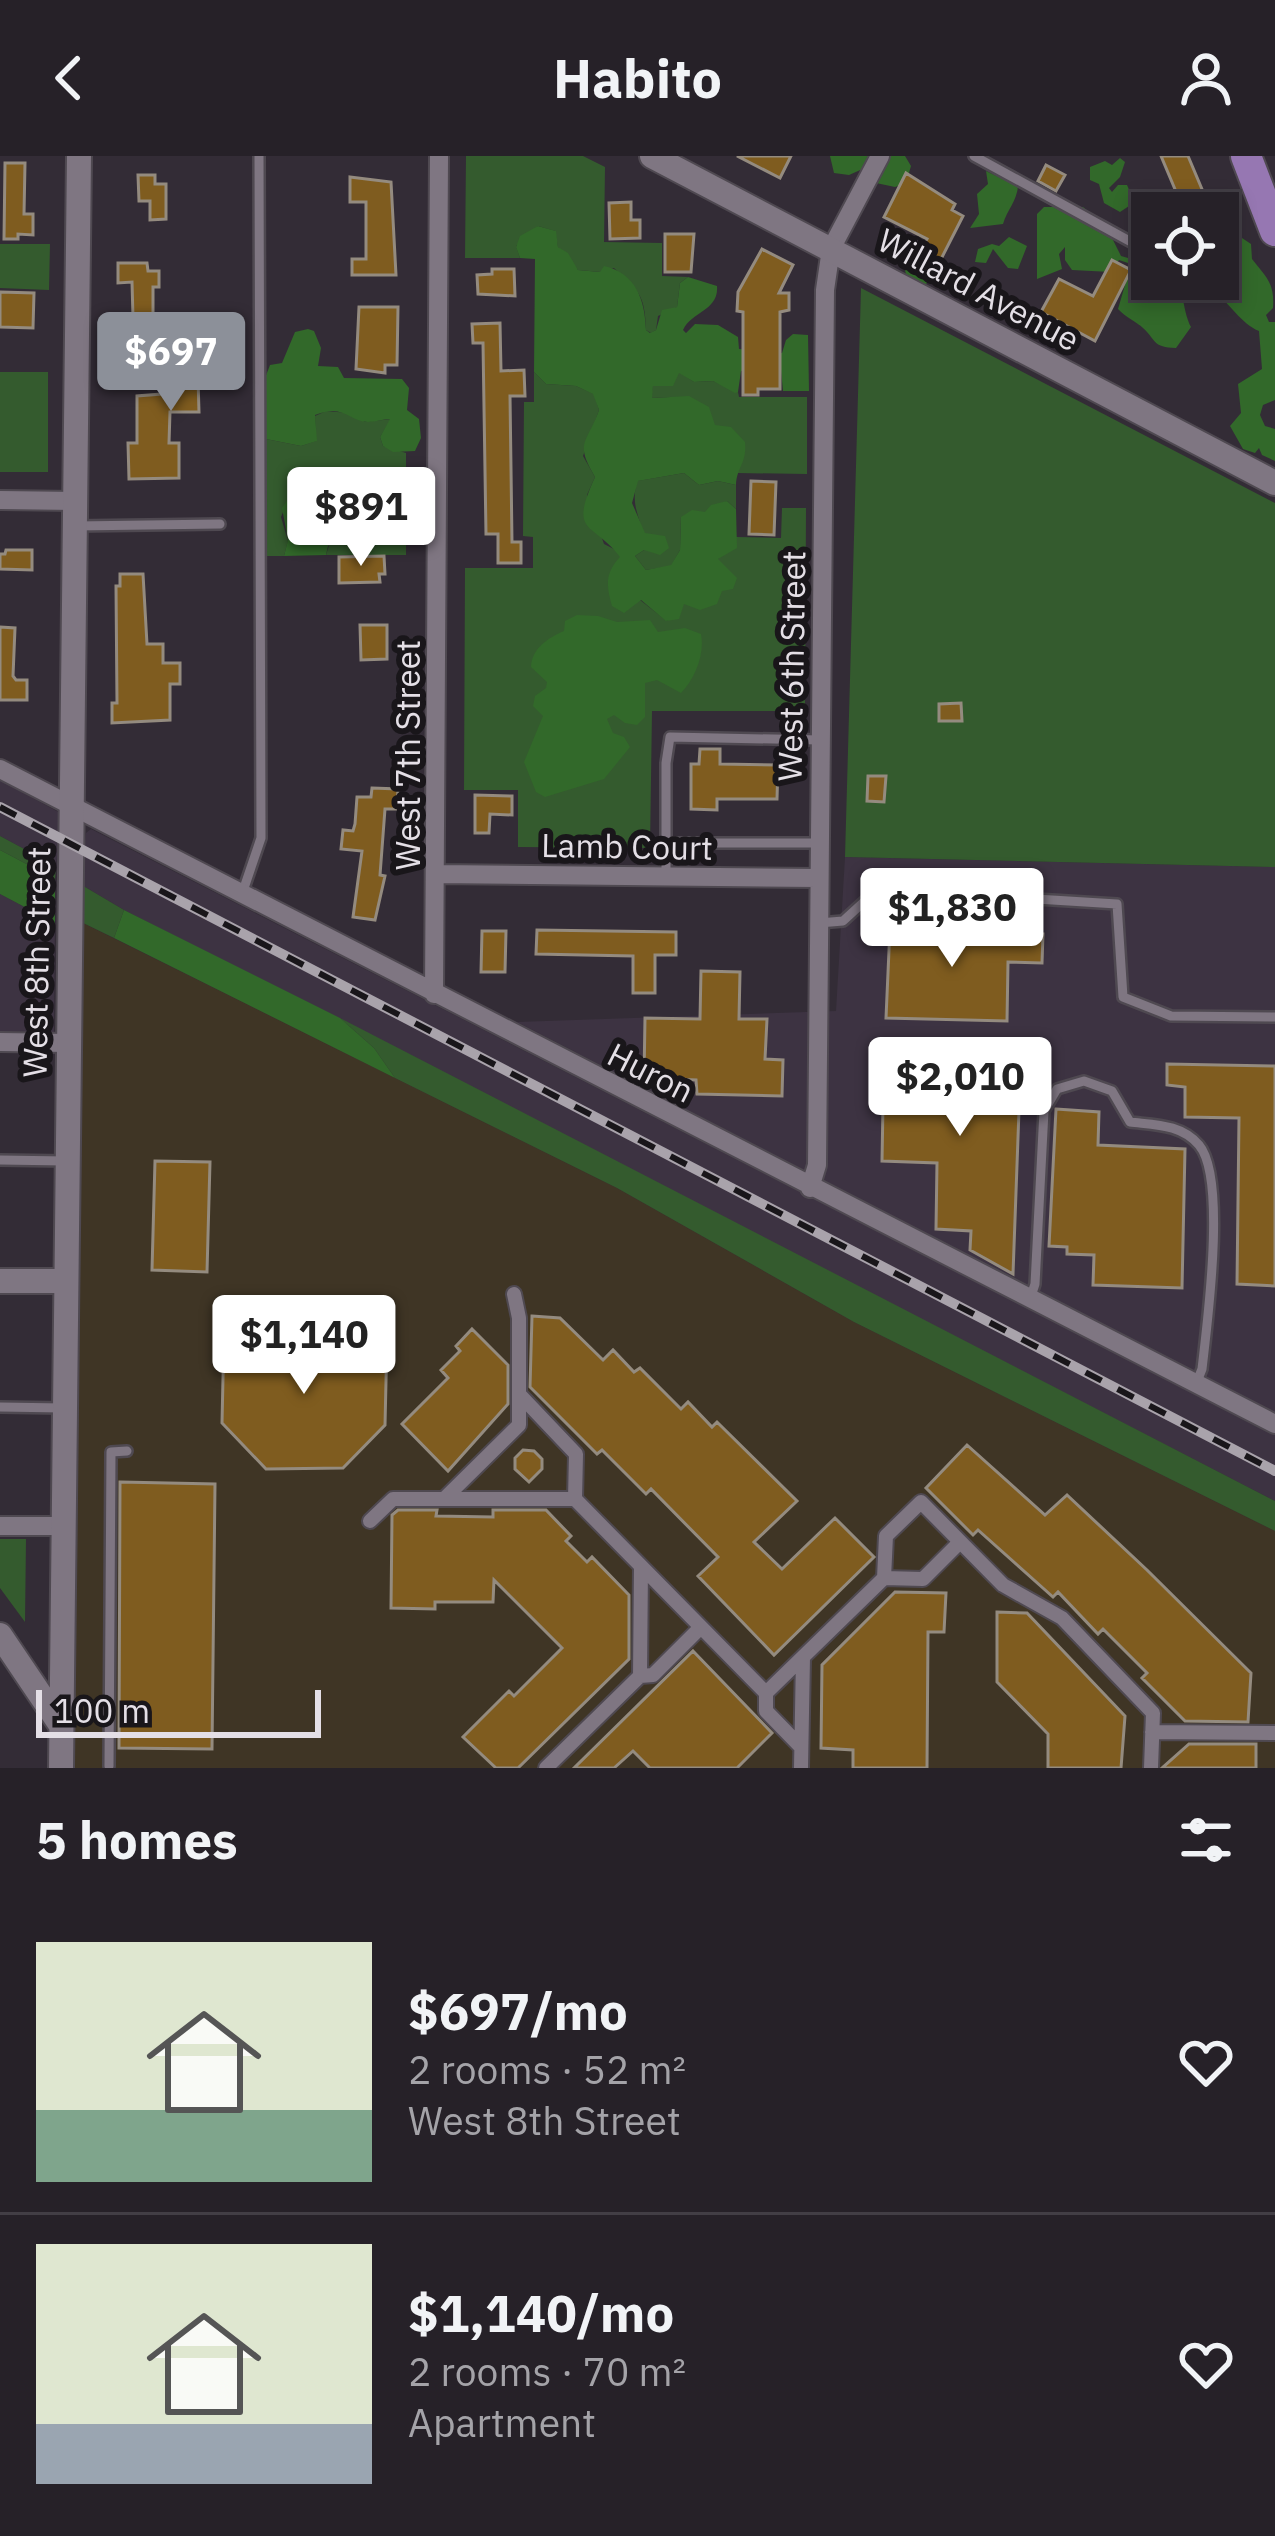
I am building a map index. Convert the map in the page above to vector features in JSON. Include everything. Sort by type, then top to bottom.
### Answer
[{"type":"main road","points":[[1246,156],[1275,231]]},
{"type":"street","name":"West 8th Street","points":[[62,1768],[80,156]]},
{"type":"street","name":"West 7th Street","points":[[434,994],[439,156]]},
{"type":"street","name":"Willard Avenue","points":[[652,156],[1275,483]]},
{"type":"street","name":"West 6th Street","points":[[811,1188],[817,1165],[825,290],[831,249],[880,156]]},
{"type":"street","points":[[0,500],[76,513]]},
{"type":"street","name":"Huron","points":[[0,769],[1275,1424]]},
{"type":"street","name":"Lamb Court","points":[[436,874],[817,878]]},
{"type":"street","points":[[0,1042],[68,1043]]},
{"type":"street","points":[[0,1281],[64,1281]]},
{"type":"street","points":[[445,1499],[519,1425],[519,1318],[514,1294]]},
{"type":"street","points":[[519,1394],[576,1454],[575,1499]]},
{"type":"street","points":[[370,1521],[393,1499],[575,1499],[766,1693],[766,1711],[801,1747]]},
{"type":"street","points":[[766,1693],[884,1578],[886,1536],[921,1502],[1003,1585],[1062,1618],[1153,1713],[1151,1768]]},
{"type":"street","points":[[0,1526],[62,1526]]},
{"type":"street","points":[[884,1578],[923,1579],[960,1542]]},
{"type":"street","points":[[640,1676],[641,1566]]},
{"type":"street","points":[[546,1768],[640,1676],[653,1675],[701,1627]]},
{"type":"street","points":[[3,1642],[62,1726]]},
{"type":"street","points":[[801,1768],[803,1657]]},
{"type":"street","points":[[1152,1732],[1275,1733]]},
{"type":"lane","points":[[242,894],[261,838],[259,156]]},
{"type":"lane","points":[[974,156],[1131,242]]},
{"type":"lane","points":[[76,513],[220,524]]},
{"type":"lane","points":[[666,876],[670,737],[820,740]]},
{"type":"lane","points":[[667,843],[818,843]]},
{"type":"lane","points":[[817,923],[843,921],[878,889],[1117,904],[1123,997],[1172,1016],[1275,1016]]},
{"type":"lane","points":[[1030,1300],[1035,1284],[1044,1111],[1058,1089],[1084,1081],[1112,1090],[1130,1122],[1175,1127],[1201,1147],[1211,1176],[1213,1246],[1202,1369],[1196,1384]]},
{"type":"lane","points":[[0,1160],[66,1161]]},
{"type":"lane","points":[[0,1407],[63,1408]]},
{"type":"lane","points":[[110,1766],[111,1452],[127,1451]]},
{"type":"shaded area","points":[[0,780],[62,814],[56,866],[0,836]]},
{"type":"shaded area","points":[[91,829],[1275,1430],[1275,1501],[124,910],[80,884],[86,833]]},
{"type":"shaded area","points":[[845,857],[1275,867],[1275,1413],[517,1022],[836,1011]]},
{"type":"shaded area","points":[[0,894],[55,923],[54,1032],[0,1031]]},
{"type":"shaded area","points":[[79,921],[617,1188],[854,1322],[1275,1531],[1275,1768],[74,1768]]},
{"type":"green space","points":[[466,156],[583,156],[605,167],[604,242],[662,243],[662,276],[688,277],[680,283],[677,307],[658,316],[651,333],[646,330],[639,294],[614,268],[578,270],[558,247],[555,231],[538,226],[516,246],[520,258],[465,258]]},
{"type":"green space","points":[[830,156],[905,156],[911,166],[906,183],[895,187],[876,183],[867,167],[849,175],[834,173]]},
{"type":"green space","points":[[1120,158],[1125,162],[1120,177],[1109,188],[1112,192],[1118,185],[1127,185],[1131,194],[1131,205],[1120,212],[1104,203],[1099,184],[1090,180],[1090,167],[1105,161],[1112,165]]},
{"type":"green space","points":[[986,171],[1018,186],[1017,191],[1003,224],[970,228],[979,214],[977,194],[988,184]]},
{"type":"green space","points":[[1044,207],[1068,213],[1083,207],[1092,228],[1109,232],[1121,256],[1131,255],[1131,300],[1183,300],[1191,327],[1176,348],[1159,345],[1118,309],[1128,263],[1119,260],[1111,272],[1072,270],[1065,260],[1065,247],[1059,254],[1062,269],[1037,279],[1037,214]]},
{"type":"green space","points":[[538,226],[556,231],[558,247],[568,253],[578,270],[600,272],[604,266],[631,281],[650,333],[656,330],[662,310],[677,307],[680,283],[688,277],[717,286],[714,301],[687,324],[686,333],[695,324],[718,325],[738,337],[739,349],[782,353],[793,334],[808,335],[809,391],[783,391],[781,370],[741,371],[735,393],[713,381],[694,382],[679,373],[673,386],[653,386],[652,398],[689,396],[709,407],[715,425],[731,427],[745,442],[736,485],[718,481],[699,485],[684,473],[638,481],[632,503],[645,533],[665,536],[669,548],[660,555],[644,550],[635,556],[646,570],[671,565],[680,550],[681,517],[727,501],[736,509],[737,548],[718,559],[737,578],[733,589],[722,591],[717,604],[700,610],[684,604],[679,619],[666,621],[641,600],[624,613],[612,606],[608,580],[620,557],[584,519],[595,477],[584,449],[599,410],[593,394],[576,386],[546,384],[534,372],[535,259],[520,258],[516,247],[520,236]]},
{"type":"green space","points":[[1239,236],[1251,244],[1252,259],[1272,292],[1273,308],[1266,315],[1269,322],[1275,322],[1275,400],[1263,405],[1260,415],[1265,426],[1275,429],[1275,461],[1259,448],[1255,453],[1243,449],[1230,426],[1241,413],[1238,384],[1262,369],[1259,331],[1222,300],[1239,300]]},
{"type":"green space","points":[[1009,237],[1027,246],[1018,269],[1008,268],[993,249],[986,263],[975,262],[978,249],[999,246]]},
{"type":"green space","points":[[0,244],[50,244],[49,290],[0,288]]},
{"type":"green space","points":[[915,260],[939,264],[934,277],[920,289],[908,281],[904,267]]},
{"type":"green space","points":[[861,288],[1275,503],[1275,867],[845,857]]},
{"type":"green space","points":[[314,331],[321,348],[318,366],[338,367],[344,378],[402,379],[409,388],[407,410],[419,419],[421,438],[415,451],[393,452],[383,446],[380,437],[390,419],[368,422],[333,411],[315,415],[317,441],[301,446],[266,439],[265,378],[270,365],[282,363],[295,332]]},
{"type":"green space","points":[[0,372],[48,372],[48,472],[0,472]]},
{"type":"green space","points":[[534,372],[546,384],[576,386],[594,394],[599,410],[583,456],[595,477],[587,495],[604,544],[618,551],[640,600],[667,621],[736,537],[781,538],[782,508],[806,508],[805,711],[652,711],[650,848],[518,847],[518,790],[464,790],[465,568],[533,568],[533,537],[523,536],[524,402],[534,402]]},
{"type":"green space","points":[[679,372],[694,382],[713,381],[738,392],[739,397],[807,397],[807,474],[737,473],[715,426],[675,397],[651,398],[653,385]]},
{"type":"green space","points":[[326,411],[349,413],[365,422],[391,419],[380,437],[383,446],[406,453],[406,555],[326,555],[339,513],[321,506],[310,493],[289,498],[281,517],[288,541],[284,556],[266,556],[266,439],[301,446],[316,441],[315,416]]},
{"type":"green space","points":[[684,473],[699,485],[718,481],[736,485],[736,509],[727,501],[681,518],[680,550],[671,566],[646,570],[635,556],[644,550],[635,500],[637,481]]},
{"type":"green space","points":[[300,492],[310,493],[345,522],[344,533],[328,546],[326,555],[284,556],[288,540],[282,508]]},
{"type":"green space","points":[[577,615],[617,622],[650,620],[658,632],[685,628],[701,634],[700,658],[681,693],[657,680],[645,683],[645,717],[637,725],[614,715],[607,719],[613,733],[624,737],[630,747],[604,779],[545,797],[536,792],[524,762],[543,716],[533,706],[535,696],[547,682],[531,667],[532,660],[542,644],[564,631],[565,621]]},
{"type":"green space","points":[[0,836],[56,866],[55,879],[0,850]]},
{"type":"green space","points":[[0,850],[55,879],[55,923],[0,894]]},
{"type":"green space","points":[[80,884],[124,910],[114,938],[79,921]]},
{"type":"green space","points":[[124,910],[340,1018],[374,1048],[395,1078],[114,938]]},
{"type":"green space","points":[[340,1018],[1275,1501],[1275,1531],[854,1322],[617,1188],[395,1078],[374,1048]]},
{"type":"green space","points":[[0,1539],[26,1539],[25,1622],[0,1588]]},
{"type":"building","points":[[737,156],[791,156],[780,178]]},
{"type":"building","points":[[1161,156],[1188,156],[1203,192],[1176,192]]},
{"type":"building","points":[[5,163],[25,163],[24,214],[33,214],[33,235],[4,239]]},
{"type":"building","points":[[1046,165],[1065,175],[1056,191],[1038,181]]},
{"type":"building","points":[[906,173],[955,204],[952,210],[963,216],[937,267],[917,257],[927,239],[884,217]]},
{"type":"building","points":[[138,175],[155,175],[155,184],[166,184],[166,219],[150,220],[150,201],[139,201]]},
{"type":"building","points":[[350,177],[391,182],[396,275],[352,275],[352,259],[366,259],[366,202],[350,202]]},
{"type":"building","points":[[631,202],[631,220],[640,220],[640,238],[610,239],[609,203]]},
{"type":"building","points":[[665,234],[694,234],[691,272],[665,272]]},
{"type":"building","points":[[762,249],[793,265],[779,293],[789,293],[789,310],[780,312],[780,389],[743,395],[743,312],[737,311],[738,292]]},
{"type":"building","points":[[1112,260],[1131,270],[1095,341],[1041,312],[1059,279],[1093,296]]},
{"type":"building","points":[[118,263],[147,263],[148,271],[159,271],[159,287],[153,287],[153,317],[173,317],[173,343],[114,338],[114,317],[133,317],[132,282],[118,283]]},
{"type":"building","points":[[492,269],[514,269],[515,296],[478,294],[477,275],[492,274]]},
{"type":"building","points":[[0,292],[34,293],[33,328],[0,327]]},
{"type":"building","points":[[359,307],[398,307],[397,365],[385,365],[385,373],[356,369]]},
{"type":"building","points":[[500,323],[501,371],[524,370],[525,396],[510,396],[512,542],[521,542],[521,563],[498,563],[498,534],[486,534],[483,343],[473,343],[472,324]]},
{"type":"building","points":[[227,350],[227,379],[198,379],[199,412],[170,412],[169,443],[179,443],[179,478],[129,479],[128,443],[137,443],[137,396],[174,393],[173,351]]},
{"type":"building","points":[[751,481],[776,482],[774,535],[749,534]]},
{"type":"building","points":[[32,550],[32,570],[0,569],[0,554]]},
{"type":"building","points":[[384,556],[385,574],[379,574],[380,582],[339,583],[339,557]]},
{"type":"building","points":[[120,574],[143,574],[147,644],[163,644],[163,663],[180,663],[180,684],[170,684],[170,720],[112,723],[112,703],[117,703],[116,586],[120,586]]},
{"type":"building","points":[[360,625],[387,625],[387,659],[361,660]]},
{"type":"building","points":[[0,627],[15,628],[13,676],[27,680],[27,700],[0,700]]},
{"type":"building","points":[[961,703],[962,721],[939,721],[939,704]]},
{"type":"building","points":[[700,749],[720,749],[720,764],[778,765],[777,799],[717,799],[717,810],[691,809],[691,764],[699,764]]},
{"type":"building","points":[[868,776],[886,776],[884,802],[867,801]]},
{"type":"building","points":[[372,788],[398,789],[397,809],[385,809],[380,875],[385,876],[375,920],[353,917],[362,851],[341,849],[343,830],[353,831],[357,797],[371,797]]},
{"type":"building","points":[[475,795],[512,796],[512,815],[490,814],[489,833],[475,833]]},
{"type":"building","points":[[891,905],[913,906],[913,929],[1043,934],[1042,963],[1008,962],[1007,1021],[886,1018]]},
{"type":"building","points":[[537,930],[676,932],[676,955],[655,955],[655,993],[633,993],[633,956],[536,954]]},
{"type":"building","points":[[482,931],[506,931],[505,972],[481,972]]},
{"type":"building","points":[[701,971],[740,972],[739,1019],[767,1019],[765,1059],[783,1060],[782,1096],[697,1094],[696,1080],[644,1078],[645,1018],[700,1019]]},
{"type":"building","points":[[884,1051],[1021,1056],[1013,1274],[970,1250],[971,1231],[936,1229],[937,1163],[882,1161]]},
{"type":"building","points":[[1167,1064],[1275,1066],[1275,1286],[1237,1284],[1239,1118],[1185,1117],[1185,1087],[1167,1085]]},
{"type":"building","points":[[1056,1109],[1099,1112],[1098,1145],[1185,1149],[1182,1288],[1093,1285],[1094,1255],[1067,1254],[1067,1247],[1049,1246]]},
{"type":"building","points":[[155,1161],[210,1162],[207,1272],[152,1270]]},
{"type":"building","points":[[532,1316],[560,1318],[603,1360],[613,1350],[634,1372],[640,1368],[681,1409],[688,1402],[712,1427],[717,1422],[797,1501],[754,1542],[782,1569],[835,1518],[874,1557],[774,1655],[698,1576],[718,1557],[651,1489],[646,1494],[602,1450],[597,1454],[530,1387]]},
{"type":"building","points":[[472,1329],[508,1365],[508,1404],[448,1471],[402,1424],[448,1378],[441,1370],[460,1351],[456,1346]]},
{"type":"building","points":[[224,1334],[387,1337],[385,1425],[343,1468],[266,1469],[222,1423]]},
{"type":"building","points":[[967,1445],[1045,1515],[1067,1495],[1147,1570],[1251,1673],[1248,1722],[1185,1721],[1103,1629],[1098,1634],[1058,1592],[1053,1597],[978,1530],[973,1535],[926,1488]]},
{"type":"building","points":[[523,1450],[534,1451],[542,1459],[542,1469],[529,1482],[515,1469],[515,1458]]},
{"type":"building","points":[[120,1482],[215,1484],[212,1749],[119,1748]]},
{"type":"building","points":[[398,1510],[493,1517],[493,1510],[546,1510],[571,1536],[566,1541],[587,1562],[592,1557],[629,1595],[629,1659],[518,1768],[496,1768],[463,1737],[509,1691],[514,1696],[562,1648],[494,1580],[493,1602],[391,1608],[392,1515]]},
{"type":"building","points":[[895,1592],[946,1593],[944,1632],[928,1632],[927,1768],[853,1768],[853,1750],[821,1748],[822,1665]]},
{"type":"building","points":[[997,1612],[1027,1613],[1125,1716],[1121,1768],[1048,1768],[1048,1734],[997,1682]]},
{"type":"building","points":[[693,1651],[772,1733],[737,1768],[650,1768],[633,1751],[614,1768],[574,1768]]},
{"type":"building","points":[[1189,1744],[1256,1744],[1256,1768],[1162,1768]]},
{"type":"railway","points":[[0,807],[1275,1471]]}]
